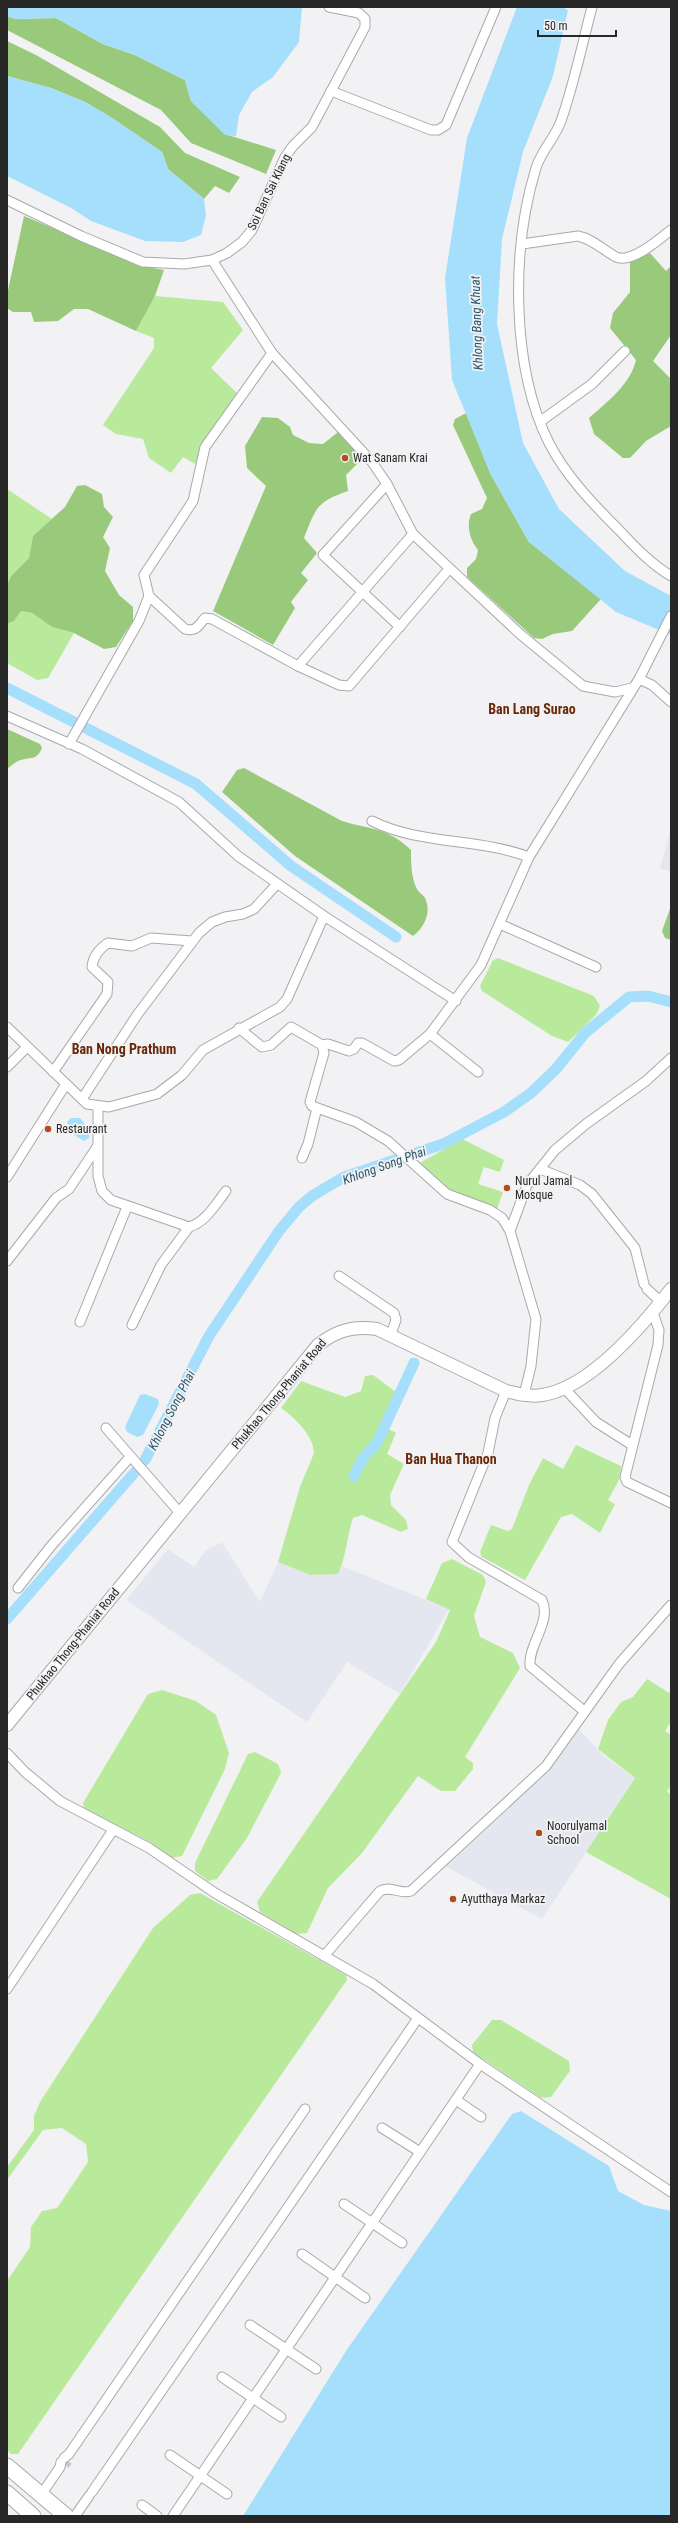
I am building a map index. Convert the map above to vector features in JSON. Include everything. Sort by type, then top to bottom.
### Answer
[{"type":"main road","points":[[7,2466],[66,2515]]},
{"type":"main road","points":[[7,2493],[33,2516]]},
{"type":"street","name":"Soi Ban Sai Klang","points":[[7,200],[81,236],[143,262],[184,264],[212,260],[237,246],[252,230],[285,157],[293,146],[312,127],[365,28],[365,19],[359,13],[329,7]]},
{"type":"street","points":[[331,91],[431,130],[438,130],[446,125],[496,7]]},
{"type":"street","points":[[592,7],[561,122],[552,143],[536,168],[522,244],[518,277],[521,336],[531,391],[541,421],[549,443],[567,473],[607,518],[655,566],[671,576]]},
{"type":"street","points":[[522,244],[578,236],[586,237],[616,257],[626,258],[648,248],[671,230]]},
{"type":"street","points":[[212,260],[272,353],[356,443],[387,484],[413,534],[520,634],[583,686],[615,692],[632,688]]},
{"type":"street","points":[[541,421],[592,384],[624,351]]},
{"type":"street","points":[[71,741],[139,621],[148,596],[144,575],[193,501],[205,447],[272,353]]},
{"type":"street","points":[[387,484],[323,555],[400,627]]},
{"type":"street","points":[[298,666],[413,534]]},
{"type":"street","points":[[148,596],[185,629],[192,631],[197,628],[205,618],[212,619],[298,666],[339,685],[349,686],[449,569]]},
{"type":"street","points":[[239,1028],[262,1047],[271,1045],[291,1027],[322,1045],[328,1044],[349,1051],[354,1049],[358,1043],[362,1043],[394,1061],[399,1060],[430,1034],[456,1001],[481,965],[529,857],[632,688],[639,679],[671,616]]},
{"type":"street","points":[[639,679],[652,685],[671,702]]},
{"type":"street","points":[[7,716],[71,741],[179,802],[238,856],[324,916],[456,1001]]},
{"type":"street","points":[[372,821],[388,829],[414,835],[509,849],[529,857]]},
{"type":"street","points":[[82,1099],[137,1015],[192,941],[212,922],[225,917],[244,914],[254,909],[277,884]]},
{"type":"street","points":[[7,1027],[87,1104],[98,1107],[109,1106],[157,1094],[182,1075],[203,1050],[239,1028],[271,1013],[287,999],[324,916]]},
{"type":"street","points":[[500,924],[596,967]]},
{"type":"street","points":[[53,1072],[107,994],[108,982],[92,966],[93,959],[101,947],[108,943],[132,946],[151,938],[192,941]]},
{"type":"street","points":[[430,1034],[478,1072]]},
{"type":"street","points":[[322,1045],[324,1053],[310,1102],[317,1108],[356,1122],[388,1141],[448,1194],[490,1210],[502,1218],[510,1231],[536,1319],[531,1366],[524,1395]]},
{"type":"street","points":[[7,1067],[27,1047]]},
{"type":"street","points":[[510,1231],[527,1185],[555,1150],[586,1124],[622,1100],[671,1058]]},
{"type":"street","points":[[7,1177],[66,1084]]},
{"type":"street","points":[[98,1107],[98,1176],[102,1191],[111,1200],[127,1207],[189,1227],[198,1225],[226,1191]]},
{"type":"street","points":[[302,1158],[308,1144],[317,1108]]},
{"type":"street","points":[[7,1261],[56,1198],[69,1188],[97,1147]]},
{"type":"street","points":[[540,1169],[580,1185],[592,1194],[635,1248],[646,1286],[661,1302]]},
{"type":"street","points":[[80,1322],[127,1207]]},
{"type":"street","points":[[132,1325],[161,1265],[189,1227]]},
{"type":"street","points":[[339,1276],[394,1313],[396,1320],[391,1334]]},
{"type":"street","name":"Phukhao Thong-Phaniat Road","points":[[7,1725],[318,1345],[330,1335],[345,1329],[362,1327],[377,1328],[506,1391],[524,1395],[543,1395],[564,1388],[600,1365],[632,1336],[653,1313],[671,1289]]},
{"type":"street","points":[[653,1313],[659,1330],[658,1344],[625,1477],[627,1482],[671,1503]]},
{"type":"street","points":[[564,1388],[596,1422],[632,1445]]},
{"type":"street","points":[[506,1391],[495,1418],[488,1453],[452,1542],[468,1557],[542,1600],[545,1614],[529,1658],[530,1666],[584,1711]]},
{"type":"street","points":[[106,1428],[180,1513]]},
{"type":"street","points":[[18,1588],[51,1546],[130,1457]]},
{"type":"street","points":[[324,1956],[380,1891],[389,1888],[403,1892],[411,1891],[546,1766],[619,1664],[671,1605]]},
{"type":"street","points":[[7,1753],[25,1772],[60,1801],[149,1848],[215,1893],[373,1984],[480,2064],[671,2192]]},
{"type":"street","points":[[7,1989],[113,1830]]},
{"type":"street","points":[[66,2515],[90,2494],[418,2018]]},
{"type":"street","points":[[173,2516],[480,2064]]},
{"type":"street","points":[[456,2100],[482,2117]]},
{"type":"street","points":[[42,2495],[305,2109]]},
{"type":"street","points":[[382,2128],[420,2152]]},
{"type":"street","points":[[344,2204],[402,2243]]},
{"type":"street","points":[[302,2254],[365,2298]]},
{"type":"street","points":[[250,2325],[316,2369]]},
{"type":"street","points":[[222,2377],[281,2417]]},
{"type":"street","points":[[170,2454],[227,2494]]},
{"type":"street","points":[[142,2505],[157,2516]]},
{"type":"shaded area","points":[[671,829],[671,872],[660,868]]},
{"type":"shaded area","points":[[222,1542],[260,1602],[278,1562],[312,1575],[338,1574],[342,1566],[449,1609],[400,1694],[347,1662],[307,1722],[126,1600],[168,1549],[194,1567],[205,1551]]},
{"type":"shaded area","name":"Noorulyamal School","points":[[577,1727],[604,1756],[635,1778],[542,1919],[445,1866],[549,1768]]},
{"type":"green space","points":[[7,16],[16,19],[56,18],[103,44],[135,55],[185,80],[191,101],[225,134],[276,150],[266,174],[191,143],[161,110],[7,30]]},
{"type":"green space","points":[[7,41],[36,55],[160,127],[185,153],[240,177],[229,193],[215,186],[204,199],[168,169],[162,152],[112,118],[85,102],[51,88],[7,76]]},
{"type":"green space","points":[[24,216],[142,266],[164,270],[155,296],[136,331],[88,309],[74,309],[58,321],[34,322],[31,312],[13,312],[7,308],[7,295]]},
{"type":"green space","points":[[650,253],[666,271],[671,266],[671,335],[653,361],[671,379],[671,426],[646,441],[630,458],[623,458],[594,434],[589,418],[611,399],[624,385],[633,369],[636,360],[610,328],[613,313],[630,292],[630,262]]},
{"type":"green space","points":[[155,296],[223,302],[243,330],[211,368],[238,394],[197,465],[183,457],[171,473],[149,458],[143,439],[116,434],[103,425],[154,348],[154,338],[136,331]]},
{"type":"green space","points":[[466,413],[491,475],[529,542],[601,599],[572,631],[553,634],[542,639],[534,638],[467,577],[467,568],[476,559],[478,550],[473,542],[469,528],[471,514],[482,509],[487,498],[453,425],[455,419]]},
{"type":"green space","points":[[262,417],[278,418],[290,427],[293,435],[309,443],[323,444],[338,432],[358,451],[359,462],[346,475],[348,491],[323,503],[318,507],[311,520],[304,538],[317,553],[301,573],[308,580],[291,602],[295,608],[273,645],[213,611],[266,486],[247,468],[245,446]]},
{"type":"green space","points":[[85,485],[102,494],[104,507],[113,517],[103,537],[110,548],[105,571],[119,595],[133,607],[133,621],[116,647],[104,649],[74,633],[52,627],[32,613],[21,611],[14,621],[7,624],[7,585],[11,576],[29,558],[33,536],[65,507],[77,486]]},
{"type":"green space","points":[[7,489],[52,519],[33,536],[29,558],[11,576],[7,585]]},
{"type":"green space","points":[[21,611],[32,613],[52,627],[74,633],[48,678],[37,680],[7,663],[7,624],[14,621]]},
{"type":"green space","points":[[7,729],[40,744],[42,748],[38,755],[17,761],[7,769]]},
{"type":"green space","points":[[244,768],[342,821],[386,833],[411,850],[412,870],[415,885],[424,896],[428,909],[426,920],[417,933],[413,936],[295,856],[222,792],[237,770]]},
{"type":"green space","points":[[671,906],[671,940],[665,938],[662,931]]},
{"type":"green space","points":[[498,958],[594,996],[600,1006],[596,1015],[568,1042],[552,1036],[482,991],[480,986],[493,960]]},
{"type":"green space","points":[[462,1139],[504,1160],[500,1172],[484,1167],[478,1184],[503,1192],[497,1209],[449,1192],[418,1164]]},
{"type":"green space","points":[[373,1375],[396,1392],[382,1425],[396,1433],[387,1454],[404,1464],[390,1495],[391,1505],[406,1520],[408,1529],[401,1532],[362,1515],[353,1518],[343,1561],[338,1574],[311,1575],[278,1562],[300,1487],[314,1453],[311,1440],[307,1434],[292,1416],[281,1408],[301,1381],[345,1397],[361,1391],[365,1376]]},
{"type":"green space","points":[[576,1445],[621,1466],[619,1480],[608,1500],[615,1504],[600,1533],[572,1514],[561,1517],[525,1580],[482,1557],[480,1552],[491,1525],[508,1531],[512,1529],[529,1485],[543,1458],[563,1469]]},
{"type":"green space","points":[[452,1559],[483,1575],[486,1582],[474,1616],[480,1637],[513,1653],[520,1668],[465,1757],[473,1763],[473,1769],[455,1791],[441,1791],[418,1776],[362,1853],[328,1888],[307,1933],[297,1934],[260,1912],[257,1902],[436,1642],[450,1610],[426,1599],[442,1563]]},
{"type":"green space","points":[[647,1679],[671,1694],[671,1721],[665,1731],[671,1735],[671,1784],[667,1792],[671,1794],[671,1899],[586,1852],[635,1778],[598,1749],[608,1720],[621,1702],[633,1697]]},
{"type":"green space","points":[[162,1690],[196,1701],[216,1715],[229,1753],[225,1769],[182,1856],[172,1858],[150,1842],[84,1808],[83,1803],[148,1694]]},
{"type":"green space","points":[[255,1752],[278,1764],[281,1773],[247,1838],[217,1879],[208,1881],[195,1871],[195,1863],[248,1754]]},
{"type":"green space","points":[[200,1893],[346,1975],[347,1980],[18,2454],[11,2454],[7,2450],[7,2281],[30,2247],[31,2227],[42,2211],[57,2208],[88,2162],[86,2144],[62,2128],[43,2130],[7,2180],[7,2167],[34,2130],[34,2116],[40,2102],[153,1928],[190,1895]]},
{"type":"green space","points":[[492,2020],[501,2020],[569,2061],[570,2071],[551,2097],[541,2098],[473,2052],[472,2045]]},
{"type":"water","points":[[7,7],[302,7],[299,42],[273,77],[252,92],[239,115],[236,136],[225,135],[191,101],[185,80],[135,55],[103,44],[56,18],[16,19],[7,16]]},
{"type":"water","name":"Khlong Bang Khuat","points":[[517,7],[562,7],[568,10],[553,76],[523,152],[502,239],[497,324],[523,443],[559,509],[625,571],[671,596],[671,635],[616,612],[529,542],[491,475],[452,380],[445,278],[467,138]]},
{"type":"water","points":[[7,76],[51,88],[85,102],[112,118],[162,152],[168,169],[204,199],[206,215],[201,235],[183,242],[145,241],[91,221],[73,209],[7,176]]},
{"type":"water","points":[[71,1118],[80,1118],[90,1131],[89,1138],[84,1141],[71,1133],[67,1122]]},
{"type":"water","points":[[145,1394],[158,1399],[159,1404],[143,1435],[137,1437],[127,1432],[125,1427],[140,1395]]},
{"type":"water","points":[[521,2111],[609,2166],[618,2191],[644,2205],[671,2211],[671,2516],[243,2516],[346,2351],[512,2114]]},
{"type":"waterway","points":[[7,688],[196,784],[291,866],[396,937]]},
{"type":"waterway","name":"Khlong Song Phai","points":[[145,1460],[209,1336],[279,1231],[299,1207],[312,1196],[344,1177],[443,1144],[504,1112],[531,1093],[556,1069],[585,1033],[629,997],[648,996],[671,1002]]},
{"type":"waterway","points":[[354,1476],[363,1458],[377,1443],[414,1363]]},
{"type":"waterway","name":"Khlong Song Phai","points":[[7,1619],[135,1472]]},
{"type":"tunnel","points":[[65,2465],[68,2461]]},
{"type":"place","name":"Wat Sanam Krai","points":[[345,458]]},
{"type":"place","name":"Restaurant","points":[[48,1129]]},
{"type":"place","name":"Nurul Jamal Mosque","points":[[507,1188]]},
{"type":"place","name":"Noorulyamal School","points":[[539,1833]]},
{"type":"place","name":"Ayutthaya Markaz","points":[[453,1899]]},
{"type":"district","name":"Ban Lang Surao","points":[[532,709]]},
{"type":"district","name":"Ban Nong Prathum","points":[[124,1049]]},
{"type":"district","name":"Ban Hua Thanon","points":[[451,1459]]}]
